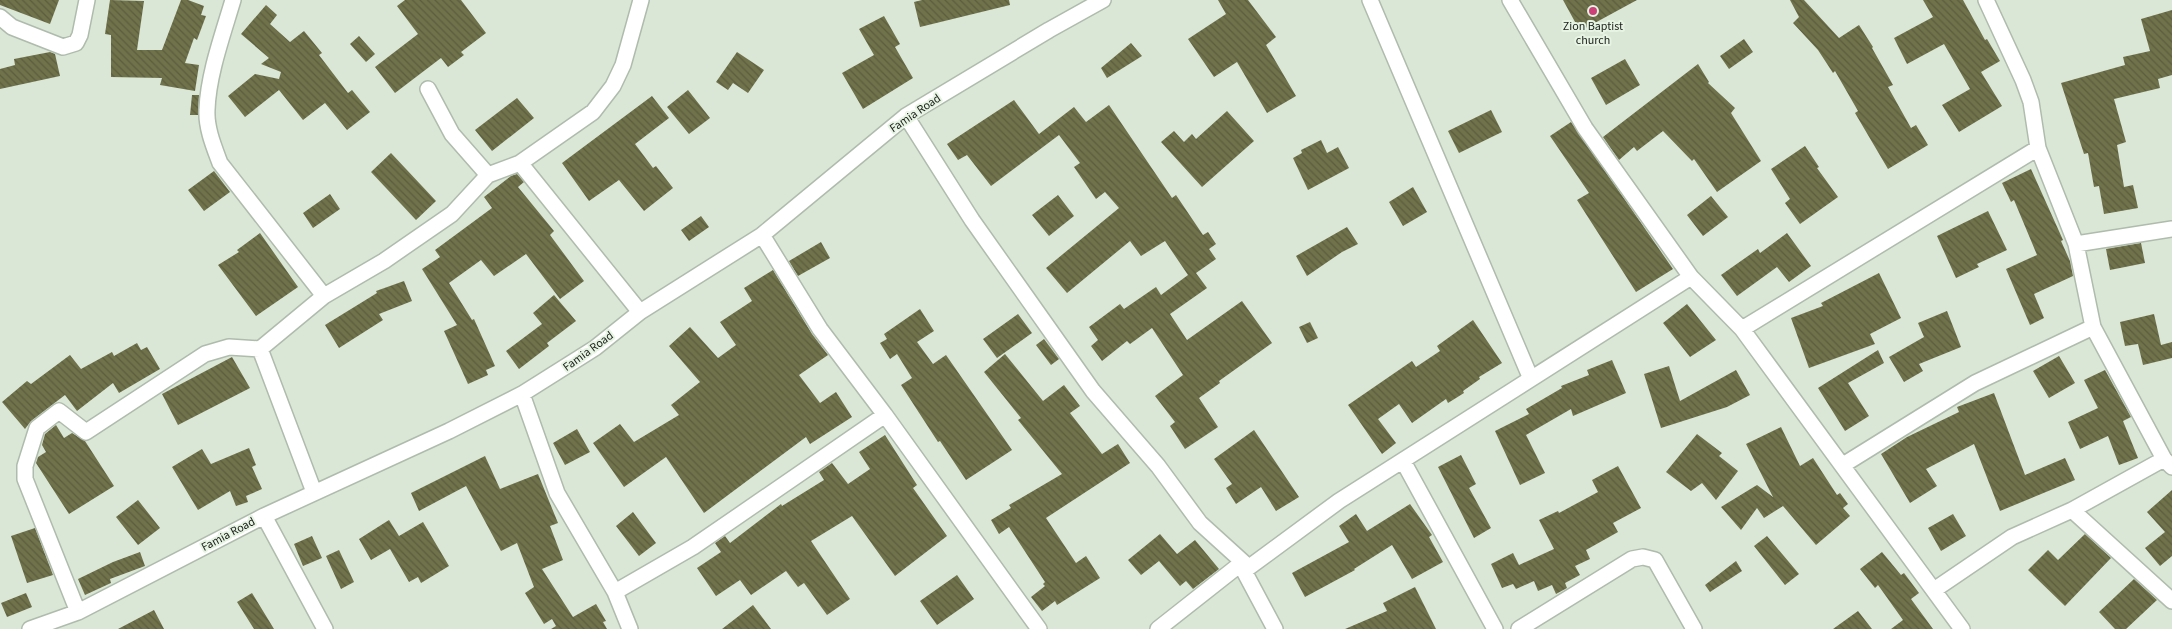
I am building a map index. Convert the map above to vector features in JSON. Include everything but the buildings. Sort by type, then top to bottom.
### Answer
[{"type":"street","points":[[0,16],[12,27],[63,47],[76,43],[80,35],[87,0]]},
{"type":"street","points":[[233,0],[214,70],[207,111],[213,144],[220,163],[324,296]]},
{"type":"street","points":[[78,612],[25,479],[25,466],[37,428],[59,410],[86,432],[205,354],[229,346],[260,349],[324,296],[384,261],[452,214],[488,175],[520,163],[593,112],[614,86],[623,65],[640,0]]},
{"type":"street","name":"Famia Road","points":[[30,629],[78,612],[264,516],[449,431],[522,394],[595,348],[640,312],[762,235],[906,116],[1048,30],[1103,0]]},
{"type":"street","points":[[1370,0],[1531,379]]},
{"type":"street","points":[[1510,0],[1585,128],[1691,277],[1742,329],[1962,629]]},
{"type":"street","points":[[1934,590],[2012,537],[2168,463],[2093,327],[2076,244],[2038,148],[2031,102],[1988,1]]},
{"type":"street","points":[[428,89],[452,134],[488,175]]},
{"type":"street","points":[[906,116],[972,220],[1093,391],[1158,466],[1200,523],[1244,567],[1275,629]]},
{"type":"street","points":[[1742,329],[2038,148]]},
{"type":"street","points":[[520,163],[640,312]]},
{"type":"street","points":[[2076,244],[2172,229]]},
{"type":"street","points":[[762,235],[820,329],[885,415],[1040,629]]},
{"type":"street","points":[[1158,629],[1339,501],[1691,277]]},
{"type":"street","points":[[1843,465],[1975,383],[2093,327]]},
{"type":"street","points":[[260,349],[314,492]]},
{"type":"street","points":[[522,394],[557,493],[615,592],[630,629]]},
{"type":"street","points":[[615,592],[694,547],[885,415]]},
{"type":"street","points":[[1403,461],[1493,628]]},
{"type":"street","points":[[2072,510],[2172,602]]},
{"type":"street","points":[[264,516],[325,629]]},
{"type":"street","points":[[1519,629],[1632,559],[1643,557],[1655,560],[1694,629]]},
{"type":"place","name":"Zion Baptist church","points":[[1593,11]]}]
